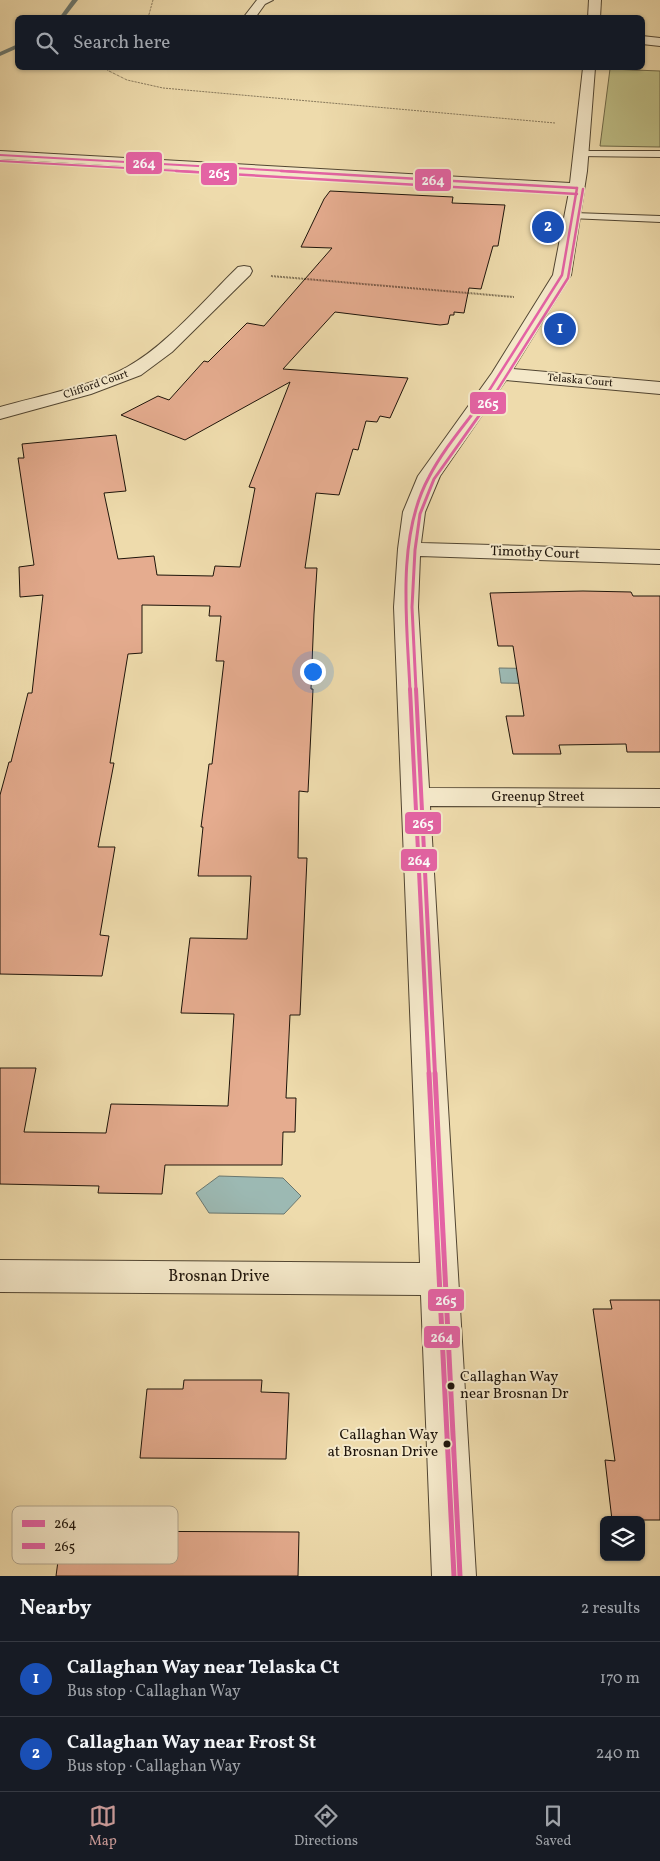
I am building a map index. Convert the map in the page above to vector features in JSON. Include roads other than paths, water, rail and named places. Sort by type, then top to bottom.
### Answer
[{"type":"street","points":[[251,15],[264,0]]},
{"type":"street","points":[[594,15],[595,0]]},
{"type":"street","points":[[645,40],[660,42]]},
{"type":"street","points":[[454,1576],[406,607],[409,549],[414,512],[429,476],[501,374],[562,275],[574,216],[588,70]]},
{"type":"street","points":[[0,156],[577,188]]},
{"type":"street","name":"Clifford Court","points":[[0,413],[84,390],[134,372],[165,348],[244,271]]},
{"type":"street","name":"Telaska Court","points":[[501,374],[660,388]]},
{"type":"street","name":"Timothy Court","points":[[409,549],[660,557]]},
{"type":"street","name":"Greenup Street","points":[[416,797],[660,798]]},
{"type":"street","name":"Brosnan Drive","points":[[0,1276],[438,1279]]},
{"type":"lane","points":[[581,154],[660,154]]},
{"type":"lane","points":[[574,216],[660,219]]},
{"type":"water","points":[[499,668],[556,669],[558,684],[501,683]]},
{"type":"water","points":[[219,1176],[283,1178],[301,1196],[284,1214],[209,1213],[196,1193]]},
{"type":"waterway","points":[[63,15],[75,0]]},
{"type":"waterway","points":[[0,54],[15,47]]},
{"type":"place","name":"Callaghan Way near Frost St","points":[[548,227]]},
{"type":"place","name":"Callaghan Way near Telaska Ct","points":[[560,329]]},
{"type":"place","name":"Callaghan Way near Brosnan Dr","points":[[451,1386]]},
{"type":"place","name":"Callaghan Way at Brosnan Drive","points":[[447,1444]]}]
